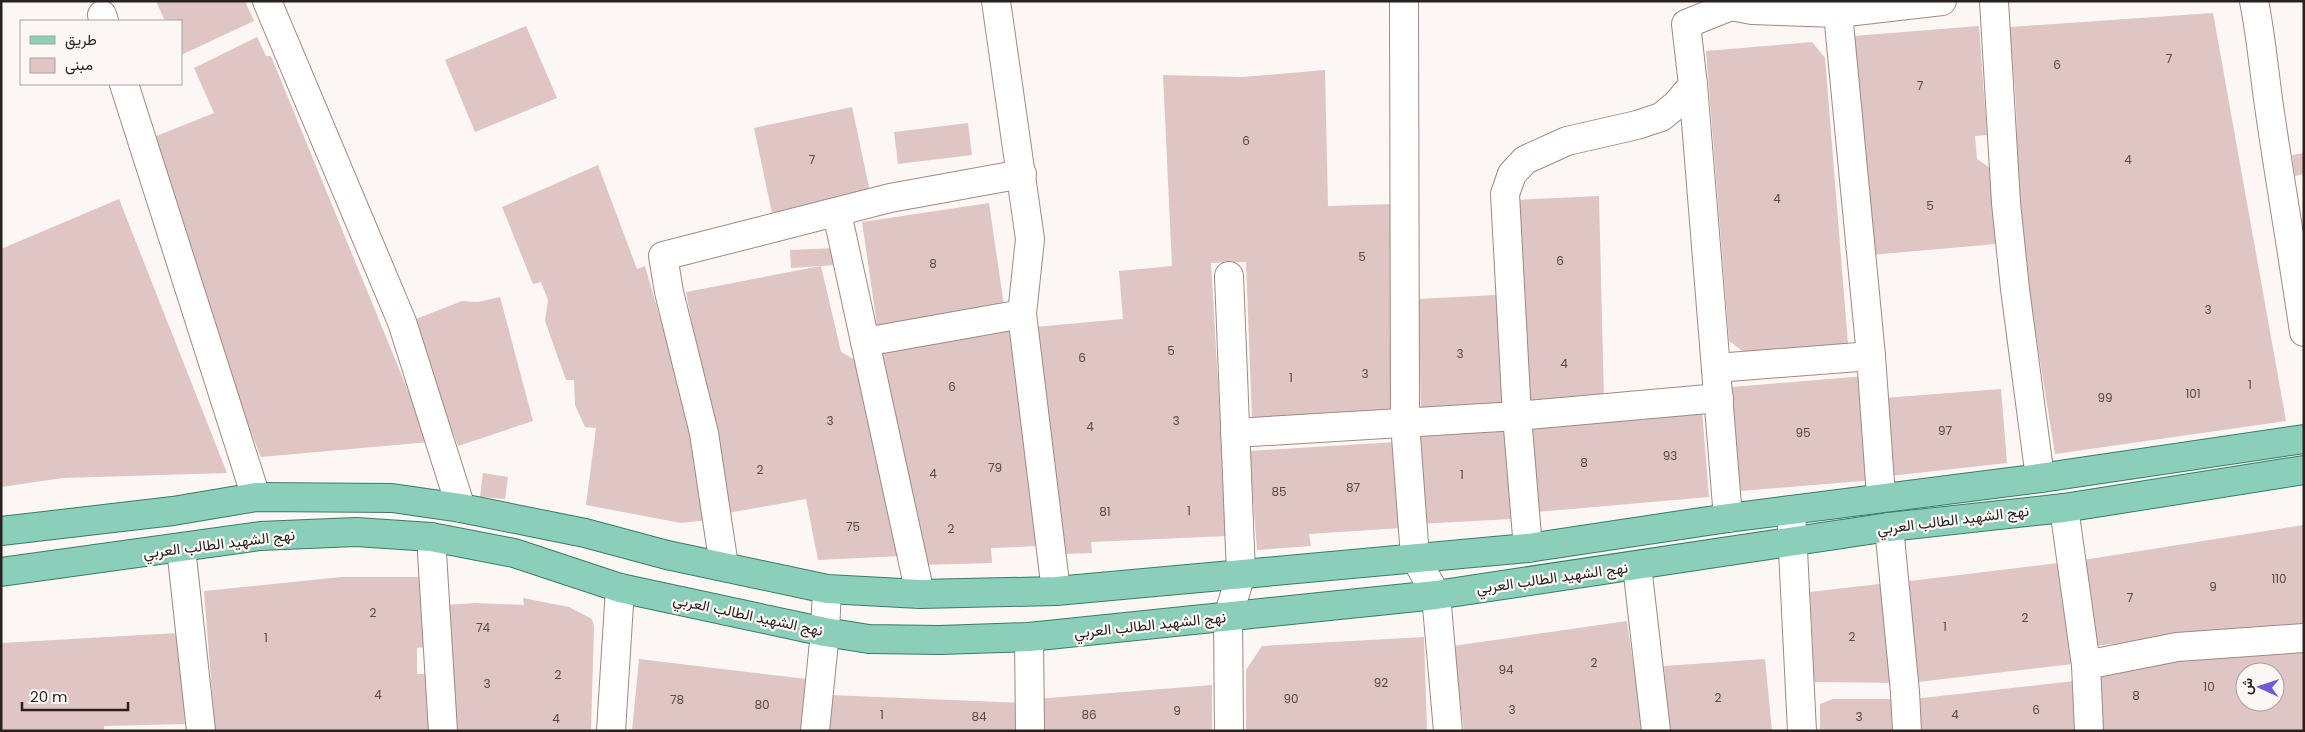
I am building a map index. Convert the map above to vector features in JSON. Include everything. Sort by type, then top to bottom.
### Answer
[{"type":"main road","name":"نهج الشهيد الطالب العربي","points":[[1,531],[173,511],[256,497],[392,498],[461,508],[585,533],[667,555],[827,589],[920,594],[1056,591],[1415,556],[1528,548],[1728,518],[2040,478],[2304,439]]},
{"type":"main road","name":"نهج الشهيد الطالب العربي","points":[[1,572],[260,536],[356,532],[431,537],[514,553],[620,588],[825,632],[869,639],[940,640],[1029,637],[1436,595],[1889,527],[2064,508],[2304,470]]},
{"type":"street","points":[[266,1],[402,322],[461,508]]},
{"type":"street","points":[[996,1],[1030,239],[1022,314],[1056,591]]},
{"type":"street","points":[[1404,1],[1405,423],[1415,556],[1436,595],[1448,731]]},
{"type":"street","points":[[1728,518],[1693,85],[1686,24],[1732,4],[1752,10],[1838,13],[1942,1]]},
{"type":"street","points":[[1994,1],[2007,212],[2040,478]]},
{"type":"street","points":[[2254,1],[2262,40],[2269,105],[2297,236],[2304,332]]},
{"type":"street","points":[[1838,13],[1871,356],[1882,497]]},
{"type":"street","points":[[124,85],[256,497]]},
{"type":"street","points":[[1528,548],[1517,416],[1505,194],[1512,174],[1525,160],[1567,141],[1637,125],[1661,116],[1676,105],[1693,85]]},
{"type":"street","points":[[724,566],[704,433],[669,292],[663,256],[890,198],[1022,174]]},
{"type":"street","points":[[836,213],[920,594]]},
{"type":"street","points":[[1229,276],[1240,574],[1228,617],[1229,731]]},
{"type":"street","points":[[865,342],[1022,314]]},
{"type":"street","points":[[1716,368],[1871,356]]},
{"type":"street","points":[[1235,433],[1517,416],[1719,398]]},
{"type":"street","points":[[2064,508],[2086,665],[2089,731]]},
{"type":"street","points":[[1791,510],[1802,731]]},
{"type":"street","points":[[1889,527],[1907,731]]},
{"type":"street","points":[[431,537],[442,731]]},
{"type":"street","points":[[182,548],[201,731]]},
{"type":"street","points":[[1637,566],[1656,731]]},
{"type":"street","points":[[611,731],[620,588]]},
{"type":"street","points":[[815,731],[825,632],[827,589]]},
{"type":"street","points":[[1029,637],[1030,731]]},
{"type":"street","points":[[2086,665],[2177,647],[2304,638]]},
{"type":"building","points":[[156,1],[245,1],[254,21],[182,55],[182,20],[165,20]]},
{"type":"building","points":[[2213,13],[2286,421],[2055,454],[2030,299],[2019,207],[2016,107],[2010,27]]},
{"type":"building","points":[[526,26],[557,98],[475,132],[445,60]]},
{"type":"building","points":[[1979,26],[1987,135],[1975,136],[1977,159],[1990,168],[1996,244],[1871,255],[1853,36]]},
{"type":"building","points":[[257,37],[266,56],[271,56],[429,442],[261,457],[134,145],[214,113],[194,68]]},
{"type":"building","points":[[1812,42],[1825,58],[1848,344],[1744,352],[1729,341],[1706,51]]},
{"type":"building","points":[[1325,70],[1328,206],[1395,204],[1399,412],[1252,419],[1246,262],[1211,263],[1227,536],[1091,542],[1092,553],[1063,554],[1035,327],[1123,319],[1119,271],[1172,266],[1163,75],[1242,77]]},
{"type":"building","points":[[852,107],[870,192],[772,213],[754,128]]},
{"type":"building","points":[[968,123],[972,155],[898,164],[894,132]]},
{"type":"building","points":[[2304,153],[2304,174],[2295,176],[2292,155]]},
{"type":"building","points":[[598,165],[637,269],[645,266],[675,370],[708,520],[681,523],[586,505],[596,428],[585,427],[575,405],[574,380],[566,380],[545,321],[548,300],[541,282],[533,284],[502,207]]},
{"type":"building","points":[[1599,196],[1604,401],[1526,407],[1516,200]]},
{"type":"building","points":[[119,199],[227,473],[63,478],[1,487],[1,249]]},
{"type":"building","points":[[989,203],[1004,306],[877,325],[862,222]]},
{"type":"building","points":[[835,248],[836,265],[791,268],[790,250]]},
{"type":"building","points":[[821,266],[841,352],[857,361],[901,556],[818,560],[806,499],[728,513],[686,292]]},
{"type":"building","points":[[1496,295],[1503,409],[1421,414],[1418,299]]},
{"type":"building","points":[[500,297],[533,421],[458,446],[411,321],[462,301],[478,302]]},
{"type":"building","points":[[1010,330],[1039,546],[991,548],[992,563],[922,565],[879,351]]},
{"type":"building","points":[[1865,376],[1874,480],[1740,491],[1732,387]]},
{"type":"building","points":[[2001,389],[2007,463],[1890,476],[1884,398]]},
{"type":"building","points":[[1702,410],[1709,497],[1537,512],[1529,423]]},
{"type":"building","points":[[1505,426],[1511,519],[1419,524],[1413,431]]},
{"type":"building","points":[[1396,442],[1401,528],[1309,534],[1311,546],[1257,550],[1249,451]]},
{"type":"building","points":[[483,473],[508,477],[505,499],[480,497]]},
{"type":"building","points":[[2304,525],[2304,624],[2261,627],[2095,646],[2083,560]]},
{"type":"building","points":[[2058,563],[2073,664],[1909,683],[1901,582]]},
{"type":"building","points":[[341,577],[422,577],[427,647],[417,648],[417,674],[429,674],[432,731],[215,731],[204,591]]},
{"type":"building","points":[[1887,583],[1895,683],[1814,682],[1810,592]]},
{"type":"building","points":[[523,598],[569,607],[592,619],[594,627],[591,731],[456,731],[445,605],[476,603],[524,605]]},
{"type":"building","points":[[1627,621],[1643,731],[1464,731],[1453,646]]},
{"type":"building","points":[[178,633],[185,724],[104,726],[104,731],[1,731],[1,643]]},
{"type":"building","points":[[1424,637],[1427,731],[1246,731],[1246,670],[1262,646]]},
{"type":"building","points":[[2304,650],[2304,731],[2100,731],[2098,672],[2178,659]]},
{"type":"building","points":[[639,659],[807,679],[801,731],[632,731]]},
{"type":"building","points":[[1765,659],[1772,731],[1669,731],[1664,666]]},
{"type":"building","points":[[2075,681],[2077,731],[1915,731],[1913,699]]},
{"type":"building","points":[[1212,685],[1212,731],[1037,731],[1036,699]]},
{"type":"building","points":[[830,695],[1022,703],[1022,731],[825,731]]},
{"type":"building","points":[[1833,699],[1898,699],[1898,731],[1820,731],[1820,704]]}]
